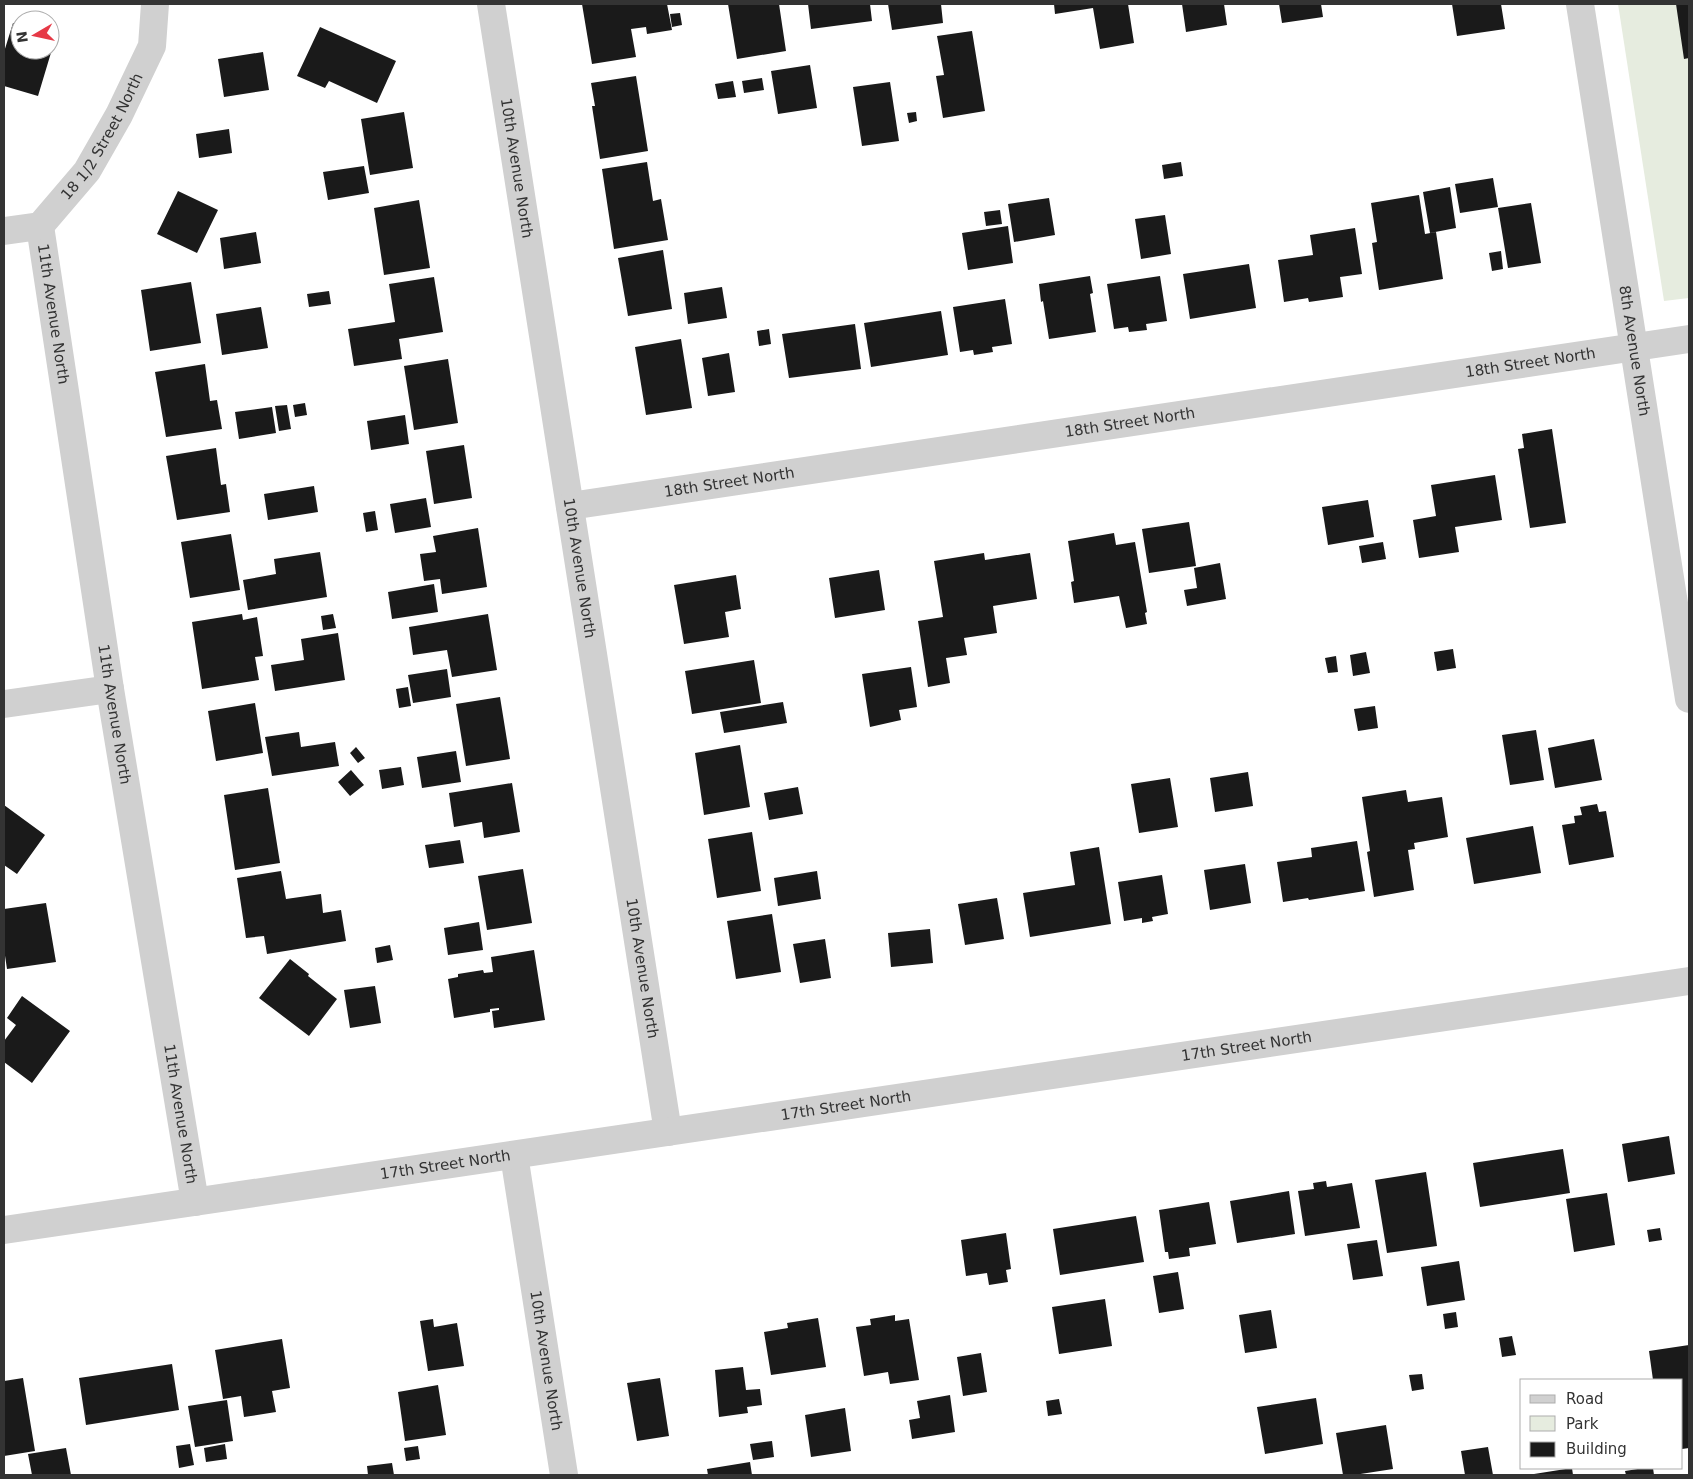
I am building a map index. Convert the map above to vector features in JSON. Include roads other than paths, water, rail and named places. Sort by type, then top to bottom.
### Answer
[{"type":"street","name":"18 1/2 Street North","points":[[40,226],[86,171],[119,116],[152,46],[155,4]]},
{"type":"street","name":"10th Avenue North","points":[[491,4],[668,1132]]},
{"type":"street","name":"8th Avenue North","points":[[1580,4],[1689,699]]},
{"type":"street","points":[[4,232],[40,226]]},
{"type":"street","name":"11th Avenue North","points":[[40,226],[110,689],[195,1202]]},
{"type":"street","name":"18th Street North","points":[[570,506],[1689,339]]},
{"type":"street","points":[[4,704],[110,689]]},
{"type":"street","name":"17th Street North","points":[[4,1230],[1689,981]]},
{"type":"street","name":"10th Avenue North","points":[[514,1155],[564,1475]]}]
